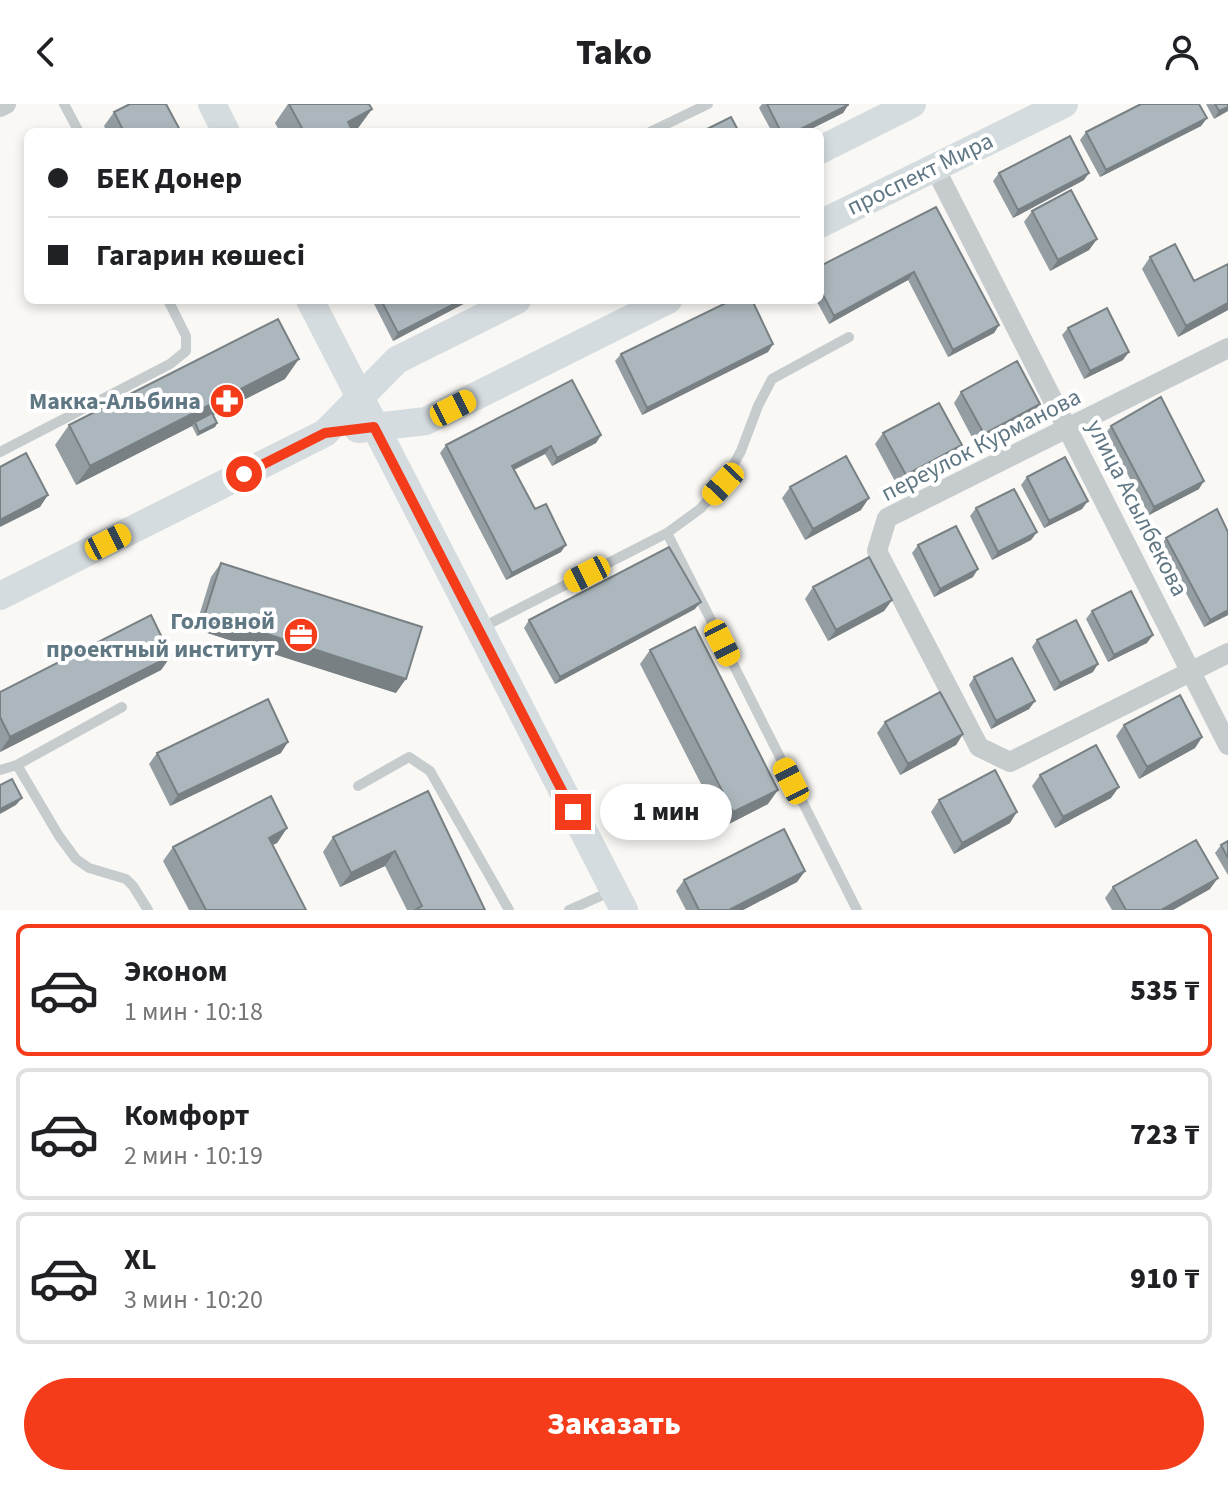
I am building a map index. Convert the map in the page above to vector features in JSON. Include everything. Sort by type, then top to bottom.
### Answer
[{"type":"main road","points":[[824,148],[912,104]]},
{"type":"main road","name":"проспект Мира","points":[[824,222],[1064,104]]},
{"type":"main road","points":[[312,304],[619,900]]},
{"type":"main road","points":[[0,596],[325,433],[397,360],[509,304]]},
{"type":"main road","points":[[325,433],[426,421],[660,304]]},
{"type":"street","points":[[0,107],[6,104]]},
{"type":"street","name":"улица Асылбекова","points":[[934,166],[1228,745]]},
{"type":"street","name":"переулок Курманова","points":[[1228,348],[887,518],[877,551],[979,747],[1010,762],[1228,653]]},
{"type":"lane","points":[[64,104],[77,128]]},
{"type":"lane","points":[[658,128],[708,104]]},
{"type":"lane","points":[[0,452],[170,364],[186,351],[186,336],[170,304]]},
{"type":"lane","points":[[478,629],[667,533],[700,509],[723,484],[772,379],[849,337]]},
{"type":"lane","points":[[667,533],[857,910]]},
{"type":"lane","points":[[0,770],[17,765],[122,707]]},
{"type":"lane","points":[[358,786],[409,757],[430,771],[509,910]]},
{"type":"lane","points":[[17,765],[76,859],[89,868],[126,879],[148,910]]},
{"type":"lane","points":[[569,910],[619,900]]},
{"type":"building","points":[[130,104],[166,104],[179,128],[122,128],[114,112]]},
{"type":"building","points":[[289,104],[369,104],[372,109],[348,122],[351,128],[302,128]]},
{"type":"building","points":[[767,104],[848,104],[803,128],[779,128]]},
{"type":"building","points":[[1141,104],[1199,104],[1207,118],[1106,170],[1086,132]]},
{"type":"building","points":[[1215,104],[1228,104],[1228,107],[1219,111]]},
{"type":"building","points":[[731,117],[737,128],[709,128]]},
{"type":"building","points":[[1070,136],[1089,173],[1018,210],[999,173]]},
{"type":"building","points":[[1071,190],[1097,239],[1058,260],[1032,211]]},
{"type":"building","points":[[936,207],[999,325],[953,350],[914,272],[834,316],[824,297],[824,264]]},
{"type":"building","points":[[1175,244],[1194,281],[1228,264],[1228,303],[1186,326],[1150,257]]},
{"type":"building","points":[[383,304],[454,304],[398,333]]},
{"type":"building","points":[[724,304],[754,304],[773,344],[647,408],[621,354]]},
{"type":"building","points":[[1107,308],[1129,352],[1090,371],[1068,328]]},
{"type":"building","points":[[278,319],[299,359],[90,466],[69,425]]},
{"type":"building","points":[[1017,361],[1040,404],[984,434],[961,392]]},
{"type":"building","points":[[572,380],[601,435],[557,458],[551,446],[512,466],[535,509],[546,504],[566,545],[512,573],[446,445]]},
{"type":"building","points":[[1161,397],[1204,481],[1154,507],[1111,426]]},
{"type":"building","points":[[939,403],[962,445],[906,475],[883,433]]},
{"type":"building","points":[[212,413],[217,423],[199,432],[195,422]]},
{"type":"building","points":[[26,453],[48,495],[0,520],[0,467]]},
{"type":"building","points":[[846,456],[869,498],[813,529],[790,487]]},
{"type":"building","points":[[1065,457],[1088,501],[1049,521],[1027,477]]},
{"type":"building","points":[[1014,489],[1037,532],[998,552],[976,508]]},
{"type":"building","points":[[1217,509],[1228,532],[1228,610],[1210,620],[1166,538]]},
{"type":"building","points":[[956,526],[978,569],[940,589],[918,545]]},
{"type":"building","points":[[669,547],[701,602],[560,677],[529,620]]},
{"type":"building","points":[[869,557],[892,600],[836,630],[813,587]]},
{"type":"building","points":[[221,563],[422,627],[406,679],[205,614]]},
{"type":"building","points":[[1131,591],[1153,635],[1114,655],[1092,611]]},
{"type":"building","points":[[151,615],[171,656],[10,737],[0,717],[0,692]]},
{"type":"building","points":[[1076,620],[1098,664],[1060,683],[1037,640]]},
{"type":"building","points":[[695,627],[778,790],[733,812],[650,650]]},
{"type":"building","points":[[1012,658],[1035,701],[996,721],[974,677]]},
{"type":"building","points":[[940,692],[963,734],[908,764],[885,722]]},
{"type":"building","points":[[1180,695],[1202,737],[1147,767],[1124,725]]},
{"type":"building","points":[[268,699],[288,742],[178,795],[157,753]]},
{"type":"building","points":[[1096,745],[1119,787],[1063,817],[1040,775]]},
{"type":"building","points":[[995,770],[1017,812],[962,843],[939,800]]},
{"type":"building","points":[[12,779],[22,798],[0,809],[0,785]]},
{"type":"building","points":[[428,791],[485,910],[415,910],[422,906],[395,851],[351,873],[333,837]]},
{"type":"building","points":[[271,796],[287,828],[269,838],[306,910],[206,910],[173,847]]},
{"type":"building","points":[[784,829],[805,871],[729,910],[699,910],[684,880]]},
{"type":"building","points":[[1196,840],[1218,878],[1161,910],[1126,910],[1113,887]]},
{"type":"building","points":[[1228,841],[1228,858],[1221,845]]},
{"type":"place","name":"Макка-Альбина","points":[[227,401]]},
{"type":"place","name":"Головной проектный институт","points":[[301,635]]},
{"type":"route","points":[[244,474],[325,433],[374,427],[573,812]]}]
